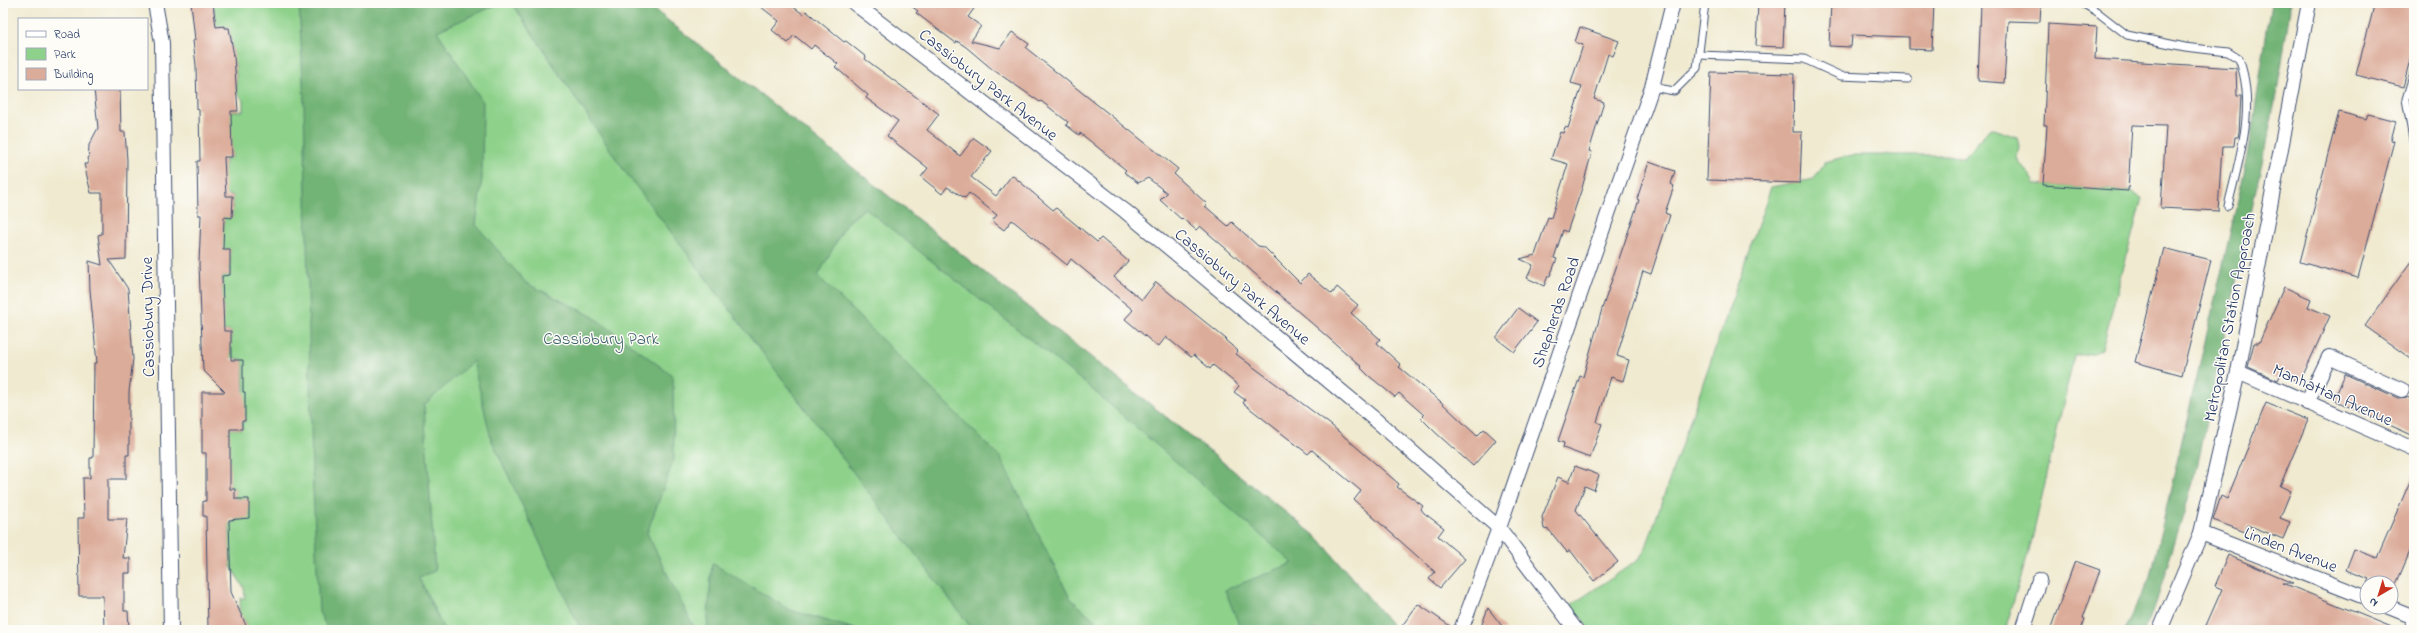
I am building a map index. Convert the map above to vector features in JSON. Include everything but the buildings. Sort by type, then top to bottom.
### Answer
[{"type":"street","name":"Cassiobury Drive","points":[[154,3],[162,43],[171,630]]},
{"type":"street","name":"Cassiobury Park Avenue","points":[[854,3],[1125,211],[1378,422],[1499,528],[1576,630]]},
{"type":"street","name":"Shepherds Road","points":[[1461,630],[1499,528],[1652,86],[1673,3]]},
{"type":"street","name":"Metropolitan Station Approach","points":[[2160,630],[2201,533],[2238,372],[2309,3]]},
{"type":"street","points":[[2308,403],[2329,357],[2402,390]]},
{"type":"street","name":"Manhattan Avenue","points":[[2238,372],[2414,449]]},
{"type":"street","name":"Linden Avenue","points":[[2201,533],[2359,595]]},
{"type":"street","points":[[2023,630],[2039,580]]},
{"type":"street","points":[[2399,611],[2414,617]]},
{"type":"street","points":[[2411,630],[2414,623]]},
{"type":"lane","points":[[1652,86],[1674,91],[1698,68],[1705,3]]},
{"type":"lane","points":[[2082,3],[2127,35],[2185,47],[2228,52],[2239,59],[2247,96],[2243,144],[2228,206]]},
{"type":"lane","points":[[1699,55],[1804,59],[1841,76],[1908,79]]},
{"type":"lane","points":[[2414,73],[2406,99],[2414,145]]},
{"type":"green space","name":"Cassiobury Park","points":[[213,3],[646,3],[1318,538],[1396,630],[248,630],[243,618],[227,623],[227,610],[240,609],[240,598],[245,598],[244,588],[230,565],[229,524],[240,518],[249,518],[248,499],[235,499],[235,489],[230,487],[227,429],[242,429],[242,423],[245,421],[243,360],[227,356],[231,344],[231,331],[217,331],[223,311],[222,276],[230,275],[230,249],[222,249],[224,217],[232,217],[233,196],[223,193],[225,160],[232,157],[229,111],[243,111],[243,100],[237,93],[235,62],[226,59],[234,56],[229,28],[216,25]]},
{"type":"green space","points":[[299,3],[501,3],[437,31],[483,102],[482,178],[476,225],[526,283],[592,316],[673,376],[674,459],[647,533],[695,630],[581,630],[491,439],[473,361],[424,405],[435,571],[419,577],[444,630],[328,630],[319,612],[312,469],[304,103]]},
{"type":"green space","points":[[512,3],[646,3],[1318,538],[1396,630],[1241,630],[1225,590],[1293,563],[1086,384],[865,208],[846,224],[818,276],[1000,457],[1070,598],[1106,630],[973,630],[623,169]]},
{"type":"green space","points":[[2271,3],[2291,3],[2277,93],[2192,486],[2153,612],[2144,630],[2124,630],[2149,579],[2164,518],[2248,156]]},
{"type":"green space","points":[[1990,128],[2017,137],[2019,146],[2017,157],[2035,184],[2128,191],[2142,198],[2102,349],[2094,353],[2074,356],[2031,544],[2005,630],[1590,630],[1571,605],[1638,560],[1645,550],[1771,187],[1814,179],[1825,162],[1851,155],[1948,155],[1964,158]]},
{"type":"green space","points":[[712,563],[790,610],[858,630],[707,630]]}]
